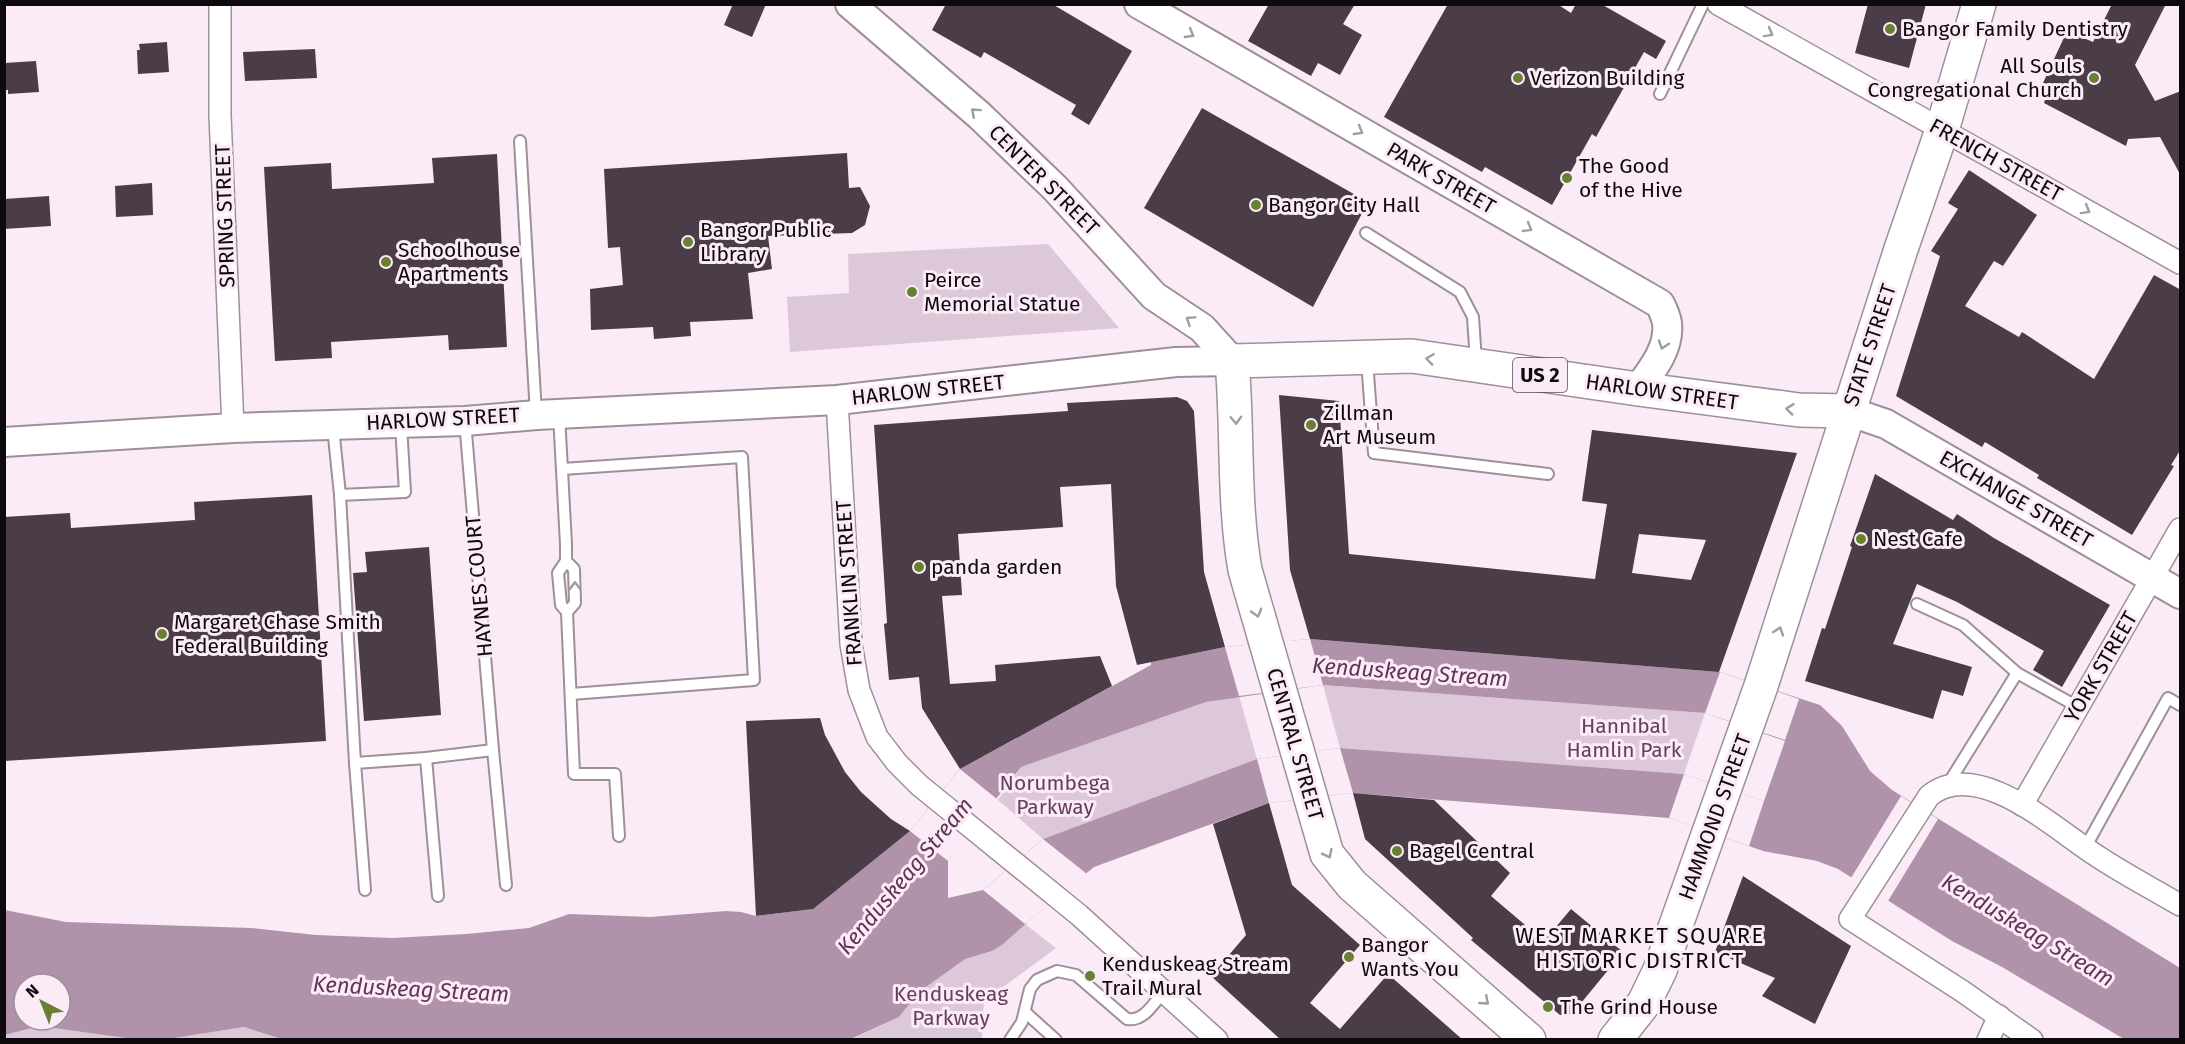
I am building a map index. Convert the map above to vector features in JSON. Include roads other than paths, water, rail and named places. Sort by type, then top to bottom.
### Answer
[{"type":"main road","name":"STATE STREET","points":[[1761,686],[1848,411],[1942,130],[1979,4]]},
{"type":"main road","name":"HARLOW STREET","points":[[1232,361],[1412,356],[1799,410],[1848,411]]},
{"type":"main road","name":"CENTRAL STREET","points":[[1232,361],[1243,554],[1249,586],[1327,854],[1342,875],[1529,1040]]},
{"type":"main road","name":"HAMMOND STREET","points":[[1615,1040],[1644,1003],[1660,969],[1761,686]]},
{"type":"street","name":"SPRING STREET","points":[[220,4],[220,115],[233,428]]},
{"type":"street","name":"CENTER STREET","points":[[850,4],[979,115],[1055,188],[1154,296],[1202,328],[1232,361]]},
{"type":"street","name":"PARK STREET","points":[[1139,4],[1660,304],[1667,322],[1666,341],[1657,362],[1638,389]]},
{"type":"street","name":"FRENCH STREET","points":[[1718,4],[2181,263]]},
{"type":"street","name":"HARLOW STREET","points":[[4,442],[233,428],[465,421],[548,414],[837,400],[1176,362],[1232,361]]},
{"type":"street","name":"FRANKLIN STREET","points":[[837,400],[851,644],[859,690],[877,737],[908,775],[1058,897],[1217,1040]]},
{"type":"street","name":"EXCHANGE STREET","points":[[1848,411],[1886,424],[2181,594]]},
{"type":"street","name":"YORK STREET","points":[[2022,805],[2181,529]]},
{"type":"street","points":[[2032,1040],[1850,919],[1919,808],[1934,791],[1948,784],[1966,784],[1986,789],[2022,805],[2085,848],[2181,905]]},
{"type":"street","points":[[1988,1040],[1999,1016]]},
{"type":"lane","points":[[1660,93],[1703,4]]},
{"type":"lane","points":[[520,141],[548,414],[562,470],[566,561],[558,573],[561,605],[567,612],[574,774],[615,774],[619,836]]},
{"type":"lane","points":[[1366,233],[1460,292],[1473,317],[1476,366]]},
{"type":"lane","points":[[1367,357],[1374,453],[1548,474]]},
{"type":"lane","name":"HAYNES COURT","points":[[465,421],[506,885]]},
{"type":"lane","points":[[340,495],[405,492],[401,423]]},
{"type":"lane","points":[[333,424],[340,495],[355,763],[365,890]]},
{"type":"lane","points":[[562,470],[742,458],[754,680],[571,694]]},
{"type":"lane","points":[[566,561],[574,569],[575,603],[567,612]]},
{"type":"lane","points":[[1917,604],[1963,625],[2018,673],[2078,707]]},
{"type":"lane","points":[[1948,784],[2018,673]]},
{"type":"lane","points":[[2085,848],[2168,698],[2181,705]]},
{"type":"lane","points":[[355,763],[493,750]]},
{"type":"lane","points":[[426,758],[438,896]]},
{"type":"lane","points":[[1010,1040],[1025,1012],[1030,989],[1037,980],[1057,971],[1076,975],[1127,1019],[1133,1020],[1142,1016],[1164,991]]},
{"type":"lane","points":[[1025,1012],[1056,1040]]},
{"type":"water","name":"Kenduskeag Stream","points":[[1310,639],[1720,672],[1820,705],[1842,726],[1870,771],[1892,790],[2180,968],[2180,1039],[2124,1039],[2002,967],[1952,941],[1838,869],[1817,861],[1763,851],[1669,818],[1353,793],[1269,803],[1094,867],[1002,945],[992,951],[965,959],[919,992],[899,1017],[851,1039],[285,1040],[244,1027],[162,1040],[133,1039],[72,1031],[72,972],[12,972],[12,1032],[16,1032],[5,1035],[5,910],[66,922],[251,928],[316,935],[392,938],[529,928],[569,914],[650,917],[726,911],[756,916],[812,909],[910,831],[960,769],[1151,665],[1151,662],[1225,647]],"holes":[[[1323,685],[1705,713],[1785,741],[1764,801],[1684,774],[1340,748],[1257,759],[1043,839],[983,890],[948,898],[948,861],[1021,767],[1206,702]]]},
{"type":"place","name":"Bangor Family Dentistry","points":[[1890,29]]},
{"type":"place","name":"Verizon Building","points":[[1518,78]]},
{"type":"place","name":"All Souls Congregational Church","points":[[2094,78]]},
{"type":"place","name":"The Good of the Hive","points":[[1567,178]]},
{"type":"place","name":"Bangor City Hall","points":[[1256,205]]},
{"type":"place","name":"Bangor Public Library","points":[[688,242]]},
{"type":"place","name":"Schoolhouse Apartments","points":[[386,262]]},
{"type":"place","name":"Peirce Memorial Statue","points":[[912,292]]},
{"type":"place","name":"Zillman Art Museum","points":[[1311,425]]},
{"type":"place","name":"Nest Cafe","points":[[1861,539]]},
{"type":"place","name":"panda garden","points":[[919,567]]},
{"type":"place","name":"Margaret Chase Smith Federal Building","points":[[162,634]]},
{"type":"place","name":"Bagel Central","points":[[1397,851]]},
{"type":"place","name":"Bangor Wants You","points":[[1349,957]]},
{"type":"place","name":"Kenduskeag Stream Trail Mural","points":[[1090,976]]},
{"type":"place","name":"The Grind House","points":[[1548,1007]]},
{"type":"district","name":"WEST MARKET SQUARE HISTORIC DISTRICT","points":[[1640,948]]},
{"type":"park label","name":"Hannibal Hamlin Park","points":[[1624,738]]},
{"type":"park label","name":"Norumbega Parkway","points":[[1055,795]]},
{"type":"park label","name":"Kenduskeag Parkway","points":[[951,1006]]}]
